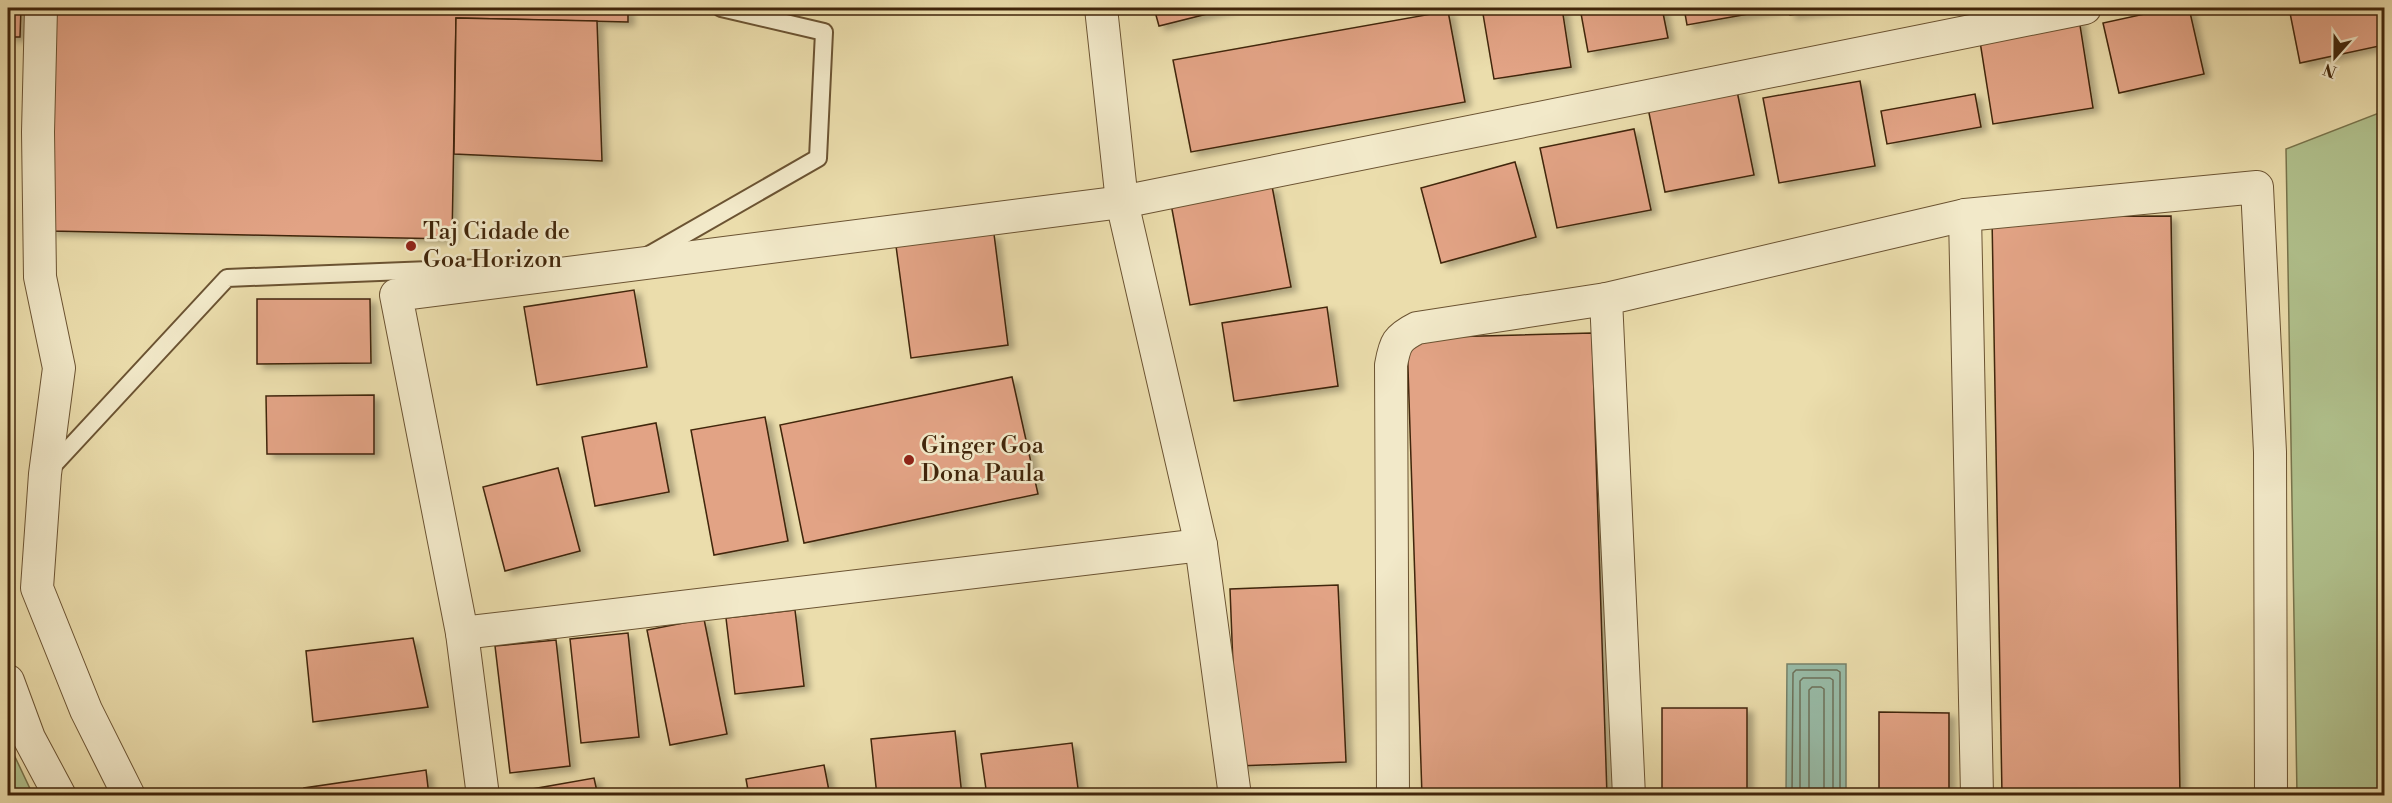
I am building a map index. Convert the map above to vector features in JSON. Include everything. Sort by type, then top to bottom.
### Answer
[{"type":"street","points":[[41,8],[38,132],[40,277],[58,368],[45,474],[37,588],[86,710],[129,795]]},
{"type":"street","points":[[1101,8],[1122,202],[1202,545],[1235,795]]},
{"type":"street","points":[[483,795],[462,633],[396,295],[1122,202],[2085,8]]},
{"type":"street","points":[[1393,795],[1391,365],[1394,348],[1401,336],[1417,328],[1606,299],[1965,215],[2257,187],[2270,452],[2271,795]]},
{"type":"street","points":[[1965,215],[1977,795]]},
{"type":"street","points":[[1606,299],[1629,795]]},
{"type":"street","points":[[462,633],[1202,545]]},
{"type":"street","points":[[8,681],[29,738],[60,795]]},
{"type":"lane","points":[[45,474],[227,278],[637,262],[818,158],[824,32],[721,8]]},
{"type":"shaded area","points":[[2384,111],[2384,795],[2297,795],[2286,149]]},
{"type":"shaded area","points":[[8,742],[33,795],[8,795]]},
{"type":"water","points":[[1787,664],[1846,664],[1846,795],[1786,795]]},
{"type":"building","points":[[8,8],[21,8],[20,37],[8,37]]},
{"type":"building","points":[[53,8],[628,8],[628,22],[456,18],[452,239],[50,231]]},
{"type":"building","points":[[1154,8],[1231,8],[1159,26]]},
{"type":"building","points":[[1482,8],[1562,8],[1571,67],[1494,79]]},
{"type":"building","points":[[1580,8],[1662,8],[1668,38],[1588,52]]},
{"type":"building","points":[[1684,8],[1776,8],[1776,9],[1687,25]]},
{"type":"building","points":[[1788,8],[1840,8],[1790,15]]},
{"type":"building","points":[[2172,8],[2189,8],[2204,74],[2119,93],[2103,23]]},
{"type":"building","points":[[2289,8],[2384,8],[2384,45],[2300,63]]},
{"type":"building","points":[[1448,11],[1465,102],[1191,152],[1173,60]]},
{"type":"building","points":[[456,18],[597,21],[602,161],[454,154]]},
{"type":"building","points":[[2079,19],[2093,108],[1993,124],[1979,35]]},
{"type":"building","points":[[1860,81],[1875,166],[1779,183],[1763,98]]},
{"type":"building","points":[[1737,91],[1754,175],[1665,192],[1648,108]]},
{"type":"building","points":[[1975,94],[1981,127],[1887,144],[1881,111]]},
{"type":"building","points":[[1634,129],[1651,210],[1557,228],[1540,148]]},
{"type":"building","points":[[1515,162],[1536,237],[1441,263],[1421,188]]},
{"type":"building","points":[[1272,186],[1291,287],[1190,305],[1171,204]]},
{"type":"building","points":[[2171,216],[2180,796],[2002,796],[1992,217]]},
{"type":"building","points":[[994,234],[1008,345],[911,358],[896,246]]},
{"type":"building","points":[[634,290],[647,367],[537,385],[524,307]]},
{"type":"building","points":[[257,299],[370,299],[371,363],[257,364]]},
{"type":"building","points":[[1327,307],[1338,386],[1234,401],[1222,323]]},
{"type":"building","points":[[1592,333],[1607,796],[1422,796],[1407,338]]},
{"type":"building","name":"Ginger Goa Dona Paula","points":[[1012,377],[1038,494],[804,543],[780,425]]},
{"type":"building","points":[[374,395],[374,454],[267,454],[266,396]]},
{"type":"building","points":[[765,417],[788,541],[714,555],[691,430]]},
{"type":"building","points":[[656,423],[669,492],[595,506],[582,437]]},
{"type":"building","points":[[558,468],[580,551],[505,571],[483,487]]},
{"type":"building","points":[[1338,585],[1346,762],[1237,766],[1230,589]]},
{"type":"building","points":[[795,610],[804,686],[735,694],[726,618]]},
{"type":"building","points":[[704,619],[727,734],[670,745],[647,630]]},
{"type":"building","points":[[628,633],[639,737],[581,743],[570,639]]},
{"type":"building","points":[[413,638],[428,707],[313,722],[306,651]]},
{"type":"building","points":[[556,640],[570,766],[510,773],[495,646]]},
{"type":"building","points":[[1662,708],[1747,708],[1747,796],[1662,796]]},
{"type":"building","points":[[1879,712],[1949,713],[1949,796],[1879,796]]},
{"type":"building","points":[[955,731],[962,796],[877,796],[871,739]]},
{"type":"building","points":[[1072,743],[1079,796],[987,796],[981,754]]},
{"type":"building","points":[[824,765],[830,796],[749,796],[746,779]]},
{"type":"building","points":[[426,770],[429,796],[305,796],[304,788]]},
{"type":"building","points":[[594,778],[598,796],[521,796],[521,791]]},
{"type":"place","name":"Taj Cidade de Goa Horizon","points":[[411,246]]},
{"type":"place","name":"Ginger Goa Dona Paula","points":[[909,460]]}]
